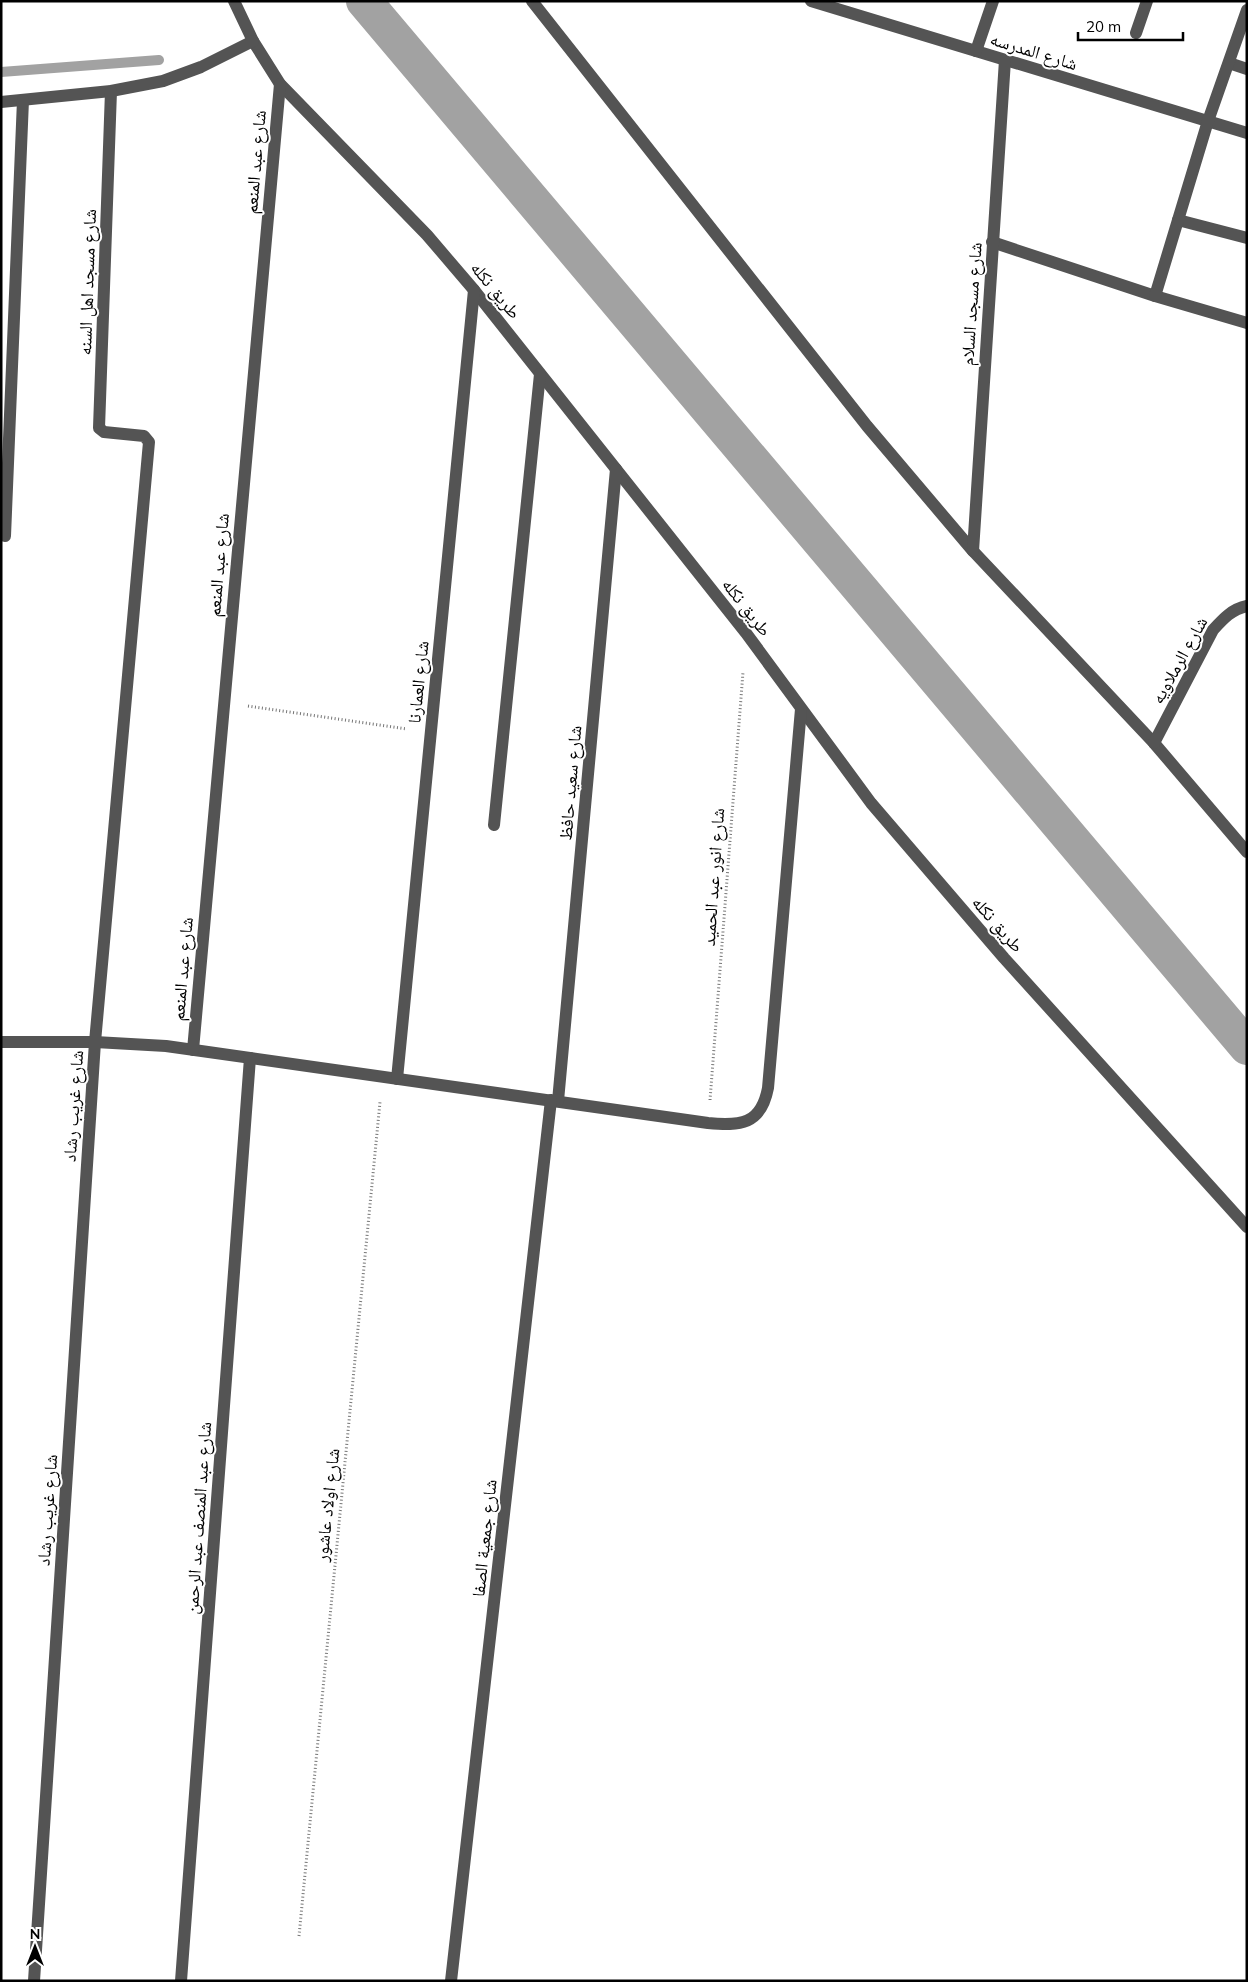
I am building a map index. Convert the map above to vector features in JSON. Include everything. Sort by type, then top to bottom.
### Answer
[{"type":"street","name":"طريق نكله","points":[[234,1],[253,41],[280,84],[427,235],[474,290],[746,633],[884,818],[1004,958],[1247,1226]]},
{"type":"street","points":[[532,1],[867,426],[973,551],[1154,743],[1247,852]]},
{"type":"street","name":"شارع المدرسه","points":[[811,1],[1247,133]]},
{"type":"street","points":[[976,51],[994,1]]},
{"type":"street","points":[[1136,33],[1147,1]]},
{"type":"street","points":[[1155,296],[1208,122],[1247,10]]},
{"type":"street","points":[[1,102],[110,91],[163,81],[201,67],[253,41]]},
{"type":"street","name":"شارع مسجد السلام","points":[[973,551],[1005,60]]},
{"type":"street","points":[[1228,63],[1247,69]]},
{"type":"street","name":"شارع عبد المنعم","points":[[193,1050],[280,84]]},
{"type":"street","name":"شارع مسجد اهل السنه","points":[[110,91],[100,428],[104,432],[144,436]]},
{"type":"street","points":[[6,536],[23,100]]},
{"type":"street","points":[[1178,220],[1247,238]]},
{"type":"street","points":[[992,242],[1155,296],[1247,323]]},
{"type":"street","name":"شارع العمارنا","points":[[397,1079],[474,290]]},
{"type":"street","points":[[494,824],[540,374]]},
{"type":"street","name":"شارع غريب رشاد","points":[[34,1981],[95,1042],[149,442],[147,437],[144,436]]},
{"type":"street","name":"شارع سعيد حافظ","points":[[554,1101],[616,469]]},
{"type":"street","name":"شارع الرملاويه","points":[[1154,743],[1213,630],[1224,617],[1238,608],[1247,606]]},
{"type":"street","points":[[1,1042],[95,1042],[193,1050],[708,1122],[731,1125],[743,1123],[753,1118],[766,1099],[801,709]]},
{"type":"street","name":"شارع عبد المنصف عبد الرحمن","points":[[181,1981],[250,1058]]},
{"type":"street","name":"شارع جمعية الصفا","points":[[451,1981],[554,1101]]},
{"type":"path","name":"شارع انور عبد الحميد","points":[[708,1122],[746,633]]},
{"type":"path","points":[[223,702],[430,732]]},
{"type":"path","name":"شارع اولاد عاشور","points":[[298,1936],[382,1076]]},
{"type":"waterway","points":[[364,1],[1247,1047]]},
{"type":"waterway","points":[[1,72],[159,60]]}]
